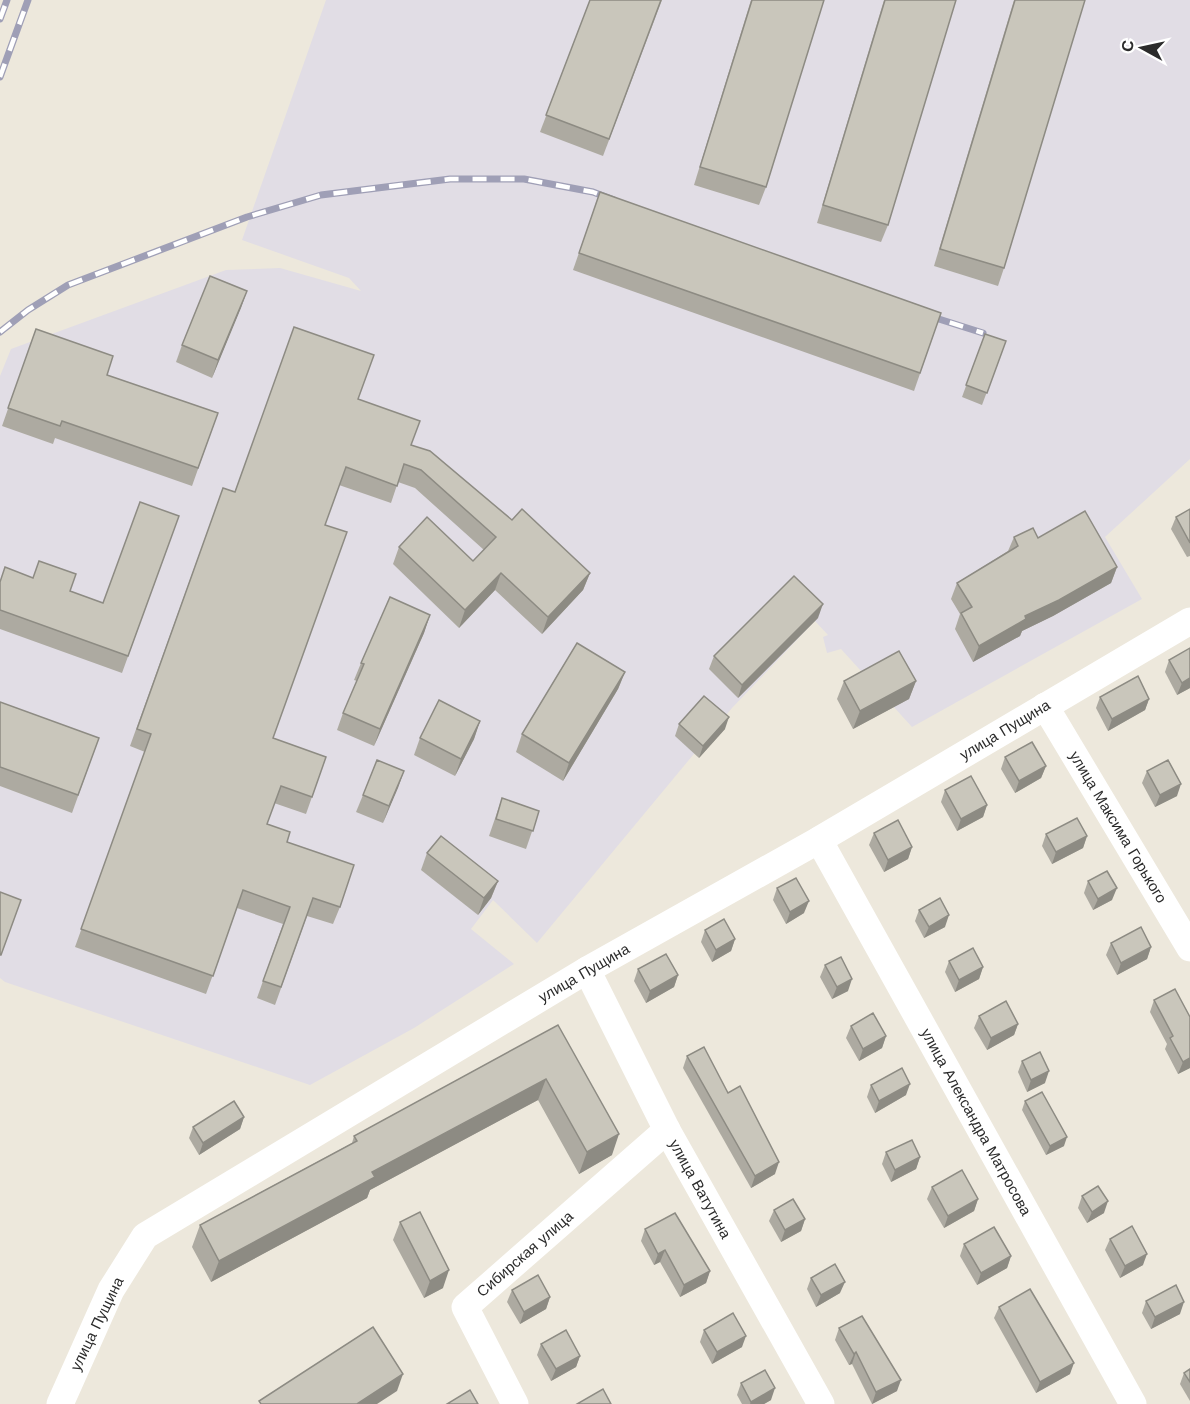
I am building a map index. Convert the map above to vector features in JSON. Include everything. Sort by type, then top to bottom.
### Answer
[{"type":"street","name":"улица Пущина","points":[[60,1404],[111,1290],[145,1236],[587,970],[819,840],[1190,621]]},
{"type":"street","name":"улица Максима Горького","points":[[1045,706],[1190,948]]},
{"type":"street","name":"улица Александра Матросова","points":[[819,840],[1133,1404]]},
{"type":"street","name":"улица Ватутина","points":[[587,970],[667,1130],[821,1404]]},
{"type":"street","name":"Сибирская улица","points":[[515,1404],[465,1307],[667,1130]]},
{"type":"shaded area","points":[[326,0],[1190,0],[1190,459],[1105,537],[1142,599],[912,727],[841,649],[827,653],[823,637],[828,635],[815,621],[732,708],[537,943],[493,900],[471,929],[514,964],[414,1028],[310,1085],[5,982],[0,978],[0,376],[11,349],[226,270],[280,268],[361,291],[349,278],[242,240]]},
{"type":"building","points":[[590,0],[661,0],[609,139],[546,115]]},
{"type":"building","points":[[752,0],[824,0],[766,187],[700,167]]},
{"type":"building","points":[[885,0],[956,0],[888,225],[823,205]]},
{"type":"building","points":[[1015,0],[1085,0],[1004,268],[940,249]]},
{"type":"building","points":[[600,192],[941,313],[920,373],[579,253]]},
{"type":"building","points":[[210,276],[247,291],[218,360],[182,345]]},
{"type":"building","points":[[294,327],[374,355],[358,399],[420,421],[411,445],[430,451],[512,520],[522,509],[590,573],[548,617],[501,573],[465,610],[399,547],[427,517],[473,561],[496,537],[421,470],[404,464],[397,486],[346,467],[325,525],[347,532],[273,738],[326,757],[312,797],[281,786],[267,824],[290,832],[287,842],[354,865],[340,907],[313,898],[281,987],[263,981],[290,907],[243,890],[213,976],[81,929],[151,734],[137,729],[223,488],[235,492]]},
{"type":"building","points":[[36,329],[113,356],[107,375],[218,413],[198,468],[62,421],[60,426],[8,408]]},
{"type":"building","points":[[985,334],[1006,341],[987,393],[966,385]]},
{"type":"building","points":[[140,502],[179,516],[128,656],[0,610],[0,582],[5,567],[33,578],[39,561],[76,574],[70,591],[103,603]]},
{"type":"building","points":[[1190,509],[1190,543],[1176,517]]},
{"type":"building","points":[[1085,511],[1117,567],[1059,600],[1025,616],[1026,619],[979,646],[961,613],[972,607],[957,583],[1018,546],[1014,537],[1033,528],[1038,538]]},
{"type":"building","points":[[794,576],[823,604],[742,685],[714,656]]},
{"type":"building","points":[[390,597],[430,615],[380,729],[343,713],[364,664],[361,663]]},
{"type":"building","points":[[577,643],[625,672],[569,763],[522,734]]},
{"type":"building","points":[[1190,648],[1190,678],[1182,683],[1169,660]]},
{"type":"building","points":[[899,651],[916,681],[860,711],[844,681]]},
{"type":"building","points":[[1138,676],[1149,699],[1112,719],[1100,697]]},
{"type":"building","points":[[704,696],[729,717],[703,746],[679,724]]},
{"type":"building","points":[[439,700],[480,721],[461,759],[420,738]]},
{"type":"building","points":[[0,702],[99,738],[78,795],[0,767]]},
{"type":"building","points":[[1032,742],[1046,766],[1019,781],[1005,757]]},
{"type":"building","points":[[377,760],[404,771],[389,806],[363,795]]},
{"type":"building","points":[[1168,760],[1181,784],[1160,795],[1147,771]]},
{"type":"building","points":[[971,776],[987,805],[961,819],[945,790]]},
{"type":"building","points":[[502,798],[539,811],[533,831],[496,819]]},
{"type":"building","points":[[1077,818],[1087,836],[1056,852],[1046,834]]},
{"type":"building","points":[[898,820],[912,847],[888,860],[874,833]]},
{"type":"building","points":[[441,836],[498,881],[484,898],[427,853]]},
{"type":"building","points":[[1107,871],[1117,888],[1098,899],[1088,881]]},
{"type":"building","points":[[796,878],[809,901],[790,912],[777,888]]},
{"type":"building","points":[[0,892],[21,900],[1,955],[0,955]]},
{"type":"building","points":[[940,898],[949,915],[929,927],[919,910]]},
{"type":"building","points":[[724,919],[735,939],[716,950],[705,930]]},
{"type":"building","points":[[1141,927],[1151,947],[1121,963],[1111,943]]},
{"type":"building","points":[[973,948],[983,967],[959,980],[949,961]]},
{"type":"building","points":[[666,954],[678,975],[650,991],[638,969]]},
{"type":"building","points":[[841,957],[852,979],[837,987],[825,965]]},
{"type":"building","points":[[1175,989],[1190,1017],[1190,1058],[1183,1062],[1170,1038],[1173,1036],[1154,1000]]},
{"type":"building","points":[[1006,1001],[1018,1024],[991,1038],[979,1016]]},
{"type":"building","points":[[873,1013],[886,1036],[863,1049],[851,1026]]},
{"type":"building","points":[[558,1025],[619,1134],[587,1152],[546,1079],[372,1172],[375,1177],[219,1261],[200,1225],[357,1141],[354,1136]]},
{"type":"building","points":[[704,1047],[728,1093],[740,1086],[779,1162],[755,1176],[687,1056]]},
{"type":"building","points":[[1040,1052],[1049,1071],[1031,1080],[1022,1061]]},
{"type":"building","points":[[902,1068],[910,1084],[879,1101],[871,1085]]},
{"type":"building","points":[[1042,1092],[1067,1137],[1050,1146],[1025,1101]]},
{"type":"building","points":[[234,1101],[244,1117],[203,1143],[193,1127]]},
{"type":"building","points":[[912,1140],[920,1157],[895,1170],[886,1152]]},
{"type":"building","points":[[962,1170],[978,1199],[948,1216],[932,1187]]},
{"type":"building","points":[[1098,1186],[1108,1201],[1092,1212],[1082,1196]]},
{"type":"building","points":[[793,1199],[805,1219],[785,1230],[774,1210]]},
{"type":"building","points":[[420,1212],[449,1270],[430,1281],[400,1222]]},
{"type":"building","points":[[675,1213],[710,1271],[684,1285],[665,1250],[658,1254],[645,1229]]},
{"type":"building","points":[[1132,1226],[1147,1254],[1125,1266],[1110,1239]]},
{"type":"building","points":[[994,1227],[1011,1256],[981,1273],[964,1244]]},
{"type":"building","points":[[835,1264],[845,1282],[821,1295],[811,1278]]},
{"type":"building","points":[[538,1275],[550,1297],[524,1312],[512,1290]]},
{"type":"building","points":[[1176,1285],[1184,1302],[1155,1317],[1146,1301]]},
{"type":"building","points":[[1030,1289],[1074,1363],[1040,1382],[999,1307]]},
{"type":"building","points":[[733,1313],[746,1336],[717,1352],[704,1330]]},
{"type":"building","points":[[862,1316],[901,1380],[876,1392],[856,1352],[854,1354],[839,1328]]},
{"type":"building","points":[[373,1327],[403,1374],[357,1404],[261,1404],[259,1401]]},
{"type":"building","points":[[566,1330],[580,1356],[556,1369],[541,1344]]},
{"type":"building","points":[[1190,1369],[1190,1382],[1184,1373]]},
{"type":"building","points":[[765,1370],[775,1388],[751,1402],[741,1383]]},
{"type":"building","points":[[603,1389],[611,1404],[577,1404]]},
{"type":"building","points":[[470,1390],[478,1404],[447,1404]]},
{"type":"railway","points":[[0,19],[7,0]]},
{"type":"railway","points":[[0,77],[28,0]]},
{"type":"railway","points":[[0,332],[28,310],[68,285],[247,217],[321,195],[450,179],[524,179],[593,192],[614,200]]},
{"type":"railway","points":[[923,314],[983,333]]}]
